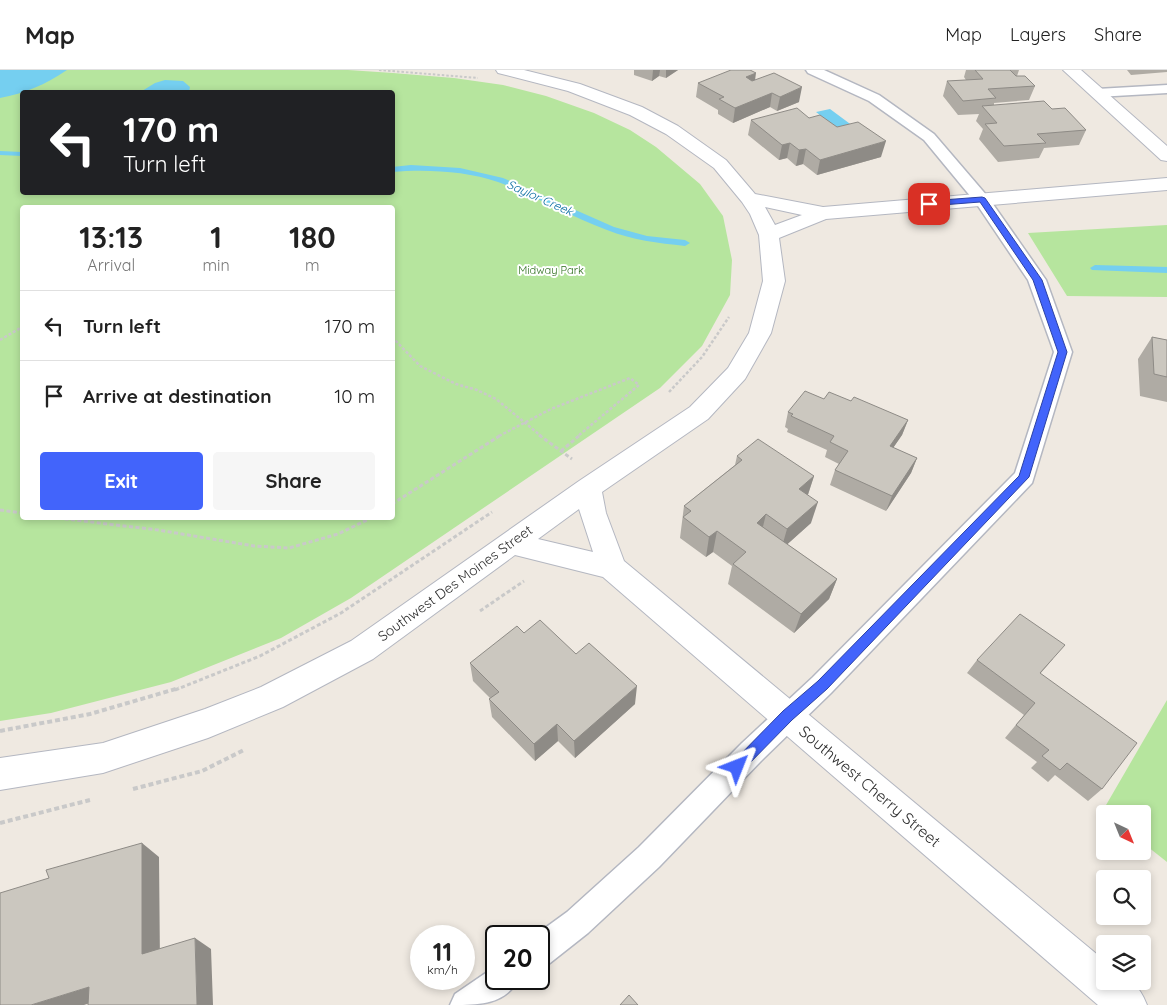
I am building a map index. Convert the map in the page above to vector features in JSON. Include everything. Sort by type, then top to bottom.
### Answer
[{"type":"street","name":"Southwest Des Moines Street","points":[[0,774],[103,758],[208,723],[272,696],[362,650],[588,488],[699,413],[737,373],[760,333],[774,281],[769,235],[760,214],[749,198],[720,164],[672,130],[636,111],[574,87],[504,70]]},
{"type":"street","points":[[1071,70],[1167,156]]},
{"type":"street","points":[[749,198],[823,213],[1167,184]]},
{"type":"street","points":[[769,235],[823,213]]},
{"type":"street","points":[[588,488],[595,520],[612,568]]},
{"type":"street","name":"Southwest Cherry Street","points":[[510,543],[612,568],[1128,1005]]},
{"type":"lane","points":[[550,943],[628,877],[788,716],[822,685],[1024,477],[1063,352],[1037,280],[982,200],[929,137],[874,98],[813,70]]},
{"type":"lane","points":[[1097,93],[1167,89]]},
{"type":"lane","points":[[466,1005],[487,990]]},
{"type":"path","points":[[379,70],[481,79]]},
{"type":"path","points":[[662,396],[670,391],[697,362],[717,336],[729,316]]},
{"type":"path","points":[[0,340],[20,328]]},
{"type":"path","points":[[395,340],[420,366],[456,384],[477,390],[496,399],[523,423],[572,459],[564,464]]},
{"type":"path","points":[[395,502],[490,441],[551,409],[630,378],[639,385],[561,451]]},
{"type":"path","points":[[0,731],[59,721],[142,701],[237,667],[288,643],[343,612],[499,507]]},
{"type":"path","points":[[0,510],[20,513]]},
{"type":"path","points":[[75,520],[158,530],[254,546],[289,548],[338,534],[367,520]]},
{"type":"green space","name":"Midway Park","points":[[0,70],[348,70],[454,78],[503,85],[546,96],[594,113],[630,130],[656,147],[700,184],[723,216],[732,260],[730,295],[702,346],[660,388],[351,598],[281,638],[171,682],[51,713],[0,721]]},
{"type":"green space","points":[[1167,225],[1167,297],[1067,296],[1028,233]]},
{"type":"green space","points":[[1167,700],[1167,862],[1151,849],[1151,805],[1106,805]]},
{"type":"water","points":[[0,70],[67,70],[35,88],[20,90],[20,93],[0,98]]},
{"type":"water","points":[[165,80],[183,81],[190,87],[189,90],[144,90],[155,83]]},
{"type":"water","points":[[830,109],[857,129],[843,133],[816,112]]},
{"type":"building","points":[[731,70],[750,70],[756,73],[746,77],[752,81],[774,73],[802,87],[780,97],[772,93],[735,108],[719,99],[724,97],[698,83]]},
{"type":"building","points":[[975,70],[1010,70],[1016,76],[1025,76],[1035,86],[988,89],[996,98],[963,101],[947,81],[983,79]]},
{"type":"building","points":[[1044,101],[1052,109],[1065,108],[1086,130],[1037,134],[1046,143],[1004,146],[985,124],[997,123],[982,106]]},
{"type":"building","points":[[797,108],[809,118],[820,115],[837,127],[858,122],[886,141],[820,160],[806,149],[799,150],[790,143],[782,145],[751,120]]},
{"type":"building","points":[[1152,337],[1167,340],[1167,377],[1154,374]]},
{"type":"building","points":[[805,391],[824,399],[829,392],[851,401],[854,397],[908,420],[890,446],[917,458],[892,496],[835,470],[848,451],[830,442],[834,436],[791,416],[793,414],[788,412]]},
{"type":"building","points":[[758,439],[814,476],[799,489],[818,502],[787,529],[766,514],[757,523],[837,579],[801,614],[733,564],[746,552],[717,531],[709,537],[683,517],[691,511],[684,506],[742,460],[737,456]]},
{"type":"building","points":[[1020,614],[1065,645],[1040,673],[1137,743],[1102,789],[1067,763],[1060,770],[1042,756],[1049,750],[1016,725],[1035,703],[977,660]]},
{"type":"building","points":[[540,620],[576,654],[589,643],[637,686],[574,741],[557,724],[534,744],[489,699],[499,692],[470,663],[517,626],[524,633]]},
{"type":"building","points":[[142,843],[142,954],[195,938],[197,1005],[88,1005],[89,987],[31,1005],[0,1005],[0,893],[49,878],[46,870]]},
{"type":"building","points":[[629,995],[638,1005],[620,1005]]},
{"type":"waterway","name":"Saylor Creek","points":[[0,153],[20,154]]},
{"type":"waterway","name":"Saylor Creek","points":[[395,170],[411,168],[460,171],[500,180],[611,229],[646,239],[685,243]]},
{"type":"waterway","name":"Saylor Creek","points":[[1095,268],[1167,270]]},
{"type":"route","points":[[737,767],[822,685],[1024,477],[1063,352],[1037,280],[982,200],[929,204]]}]
